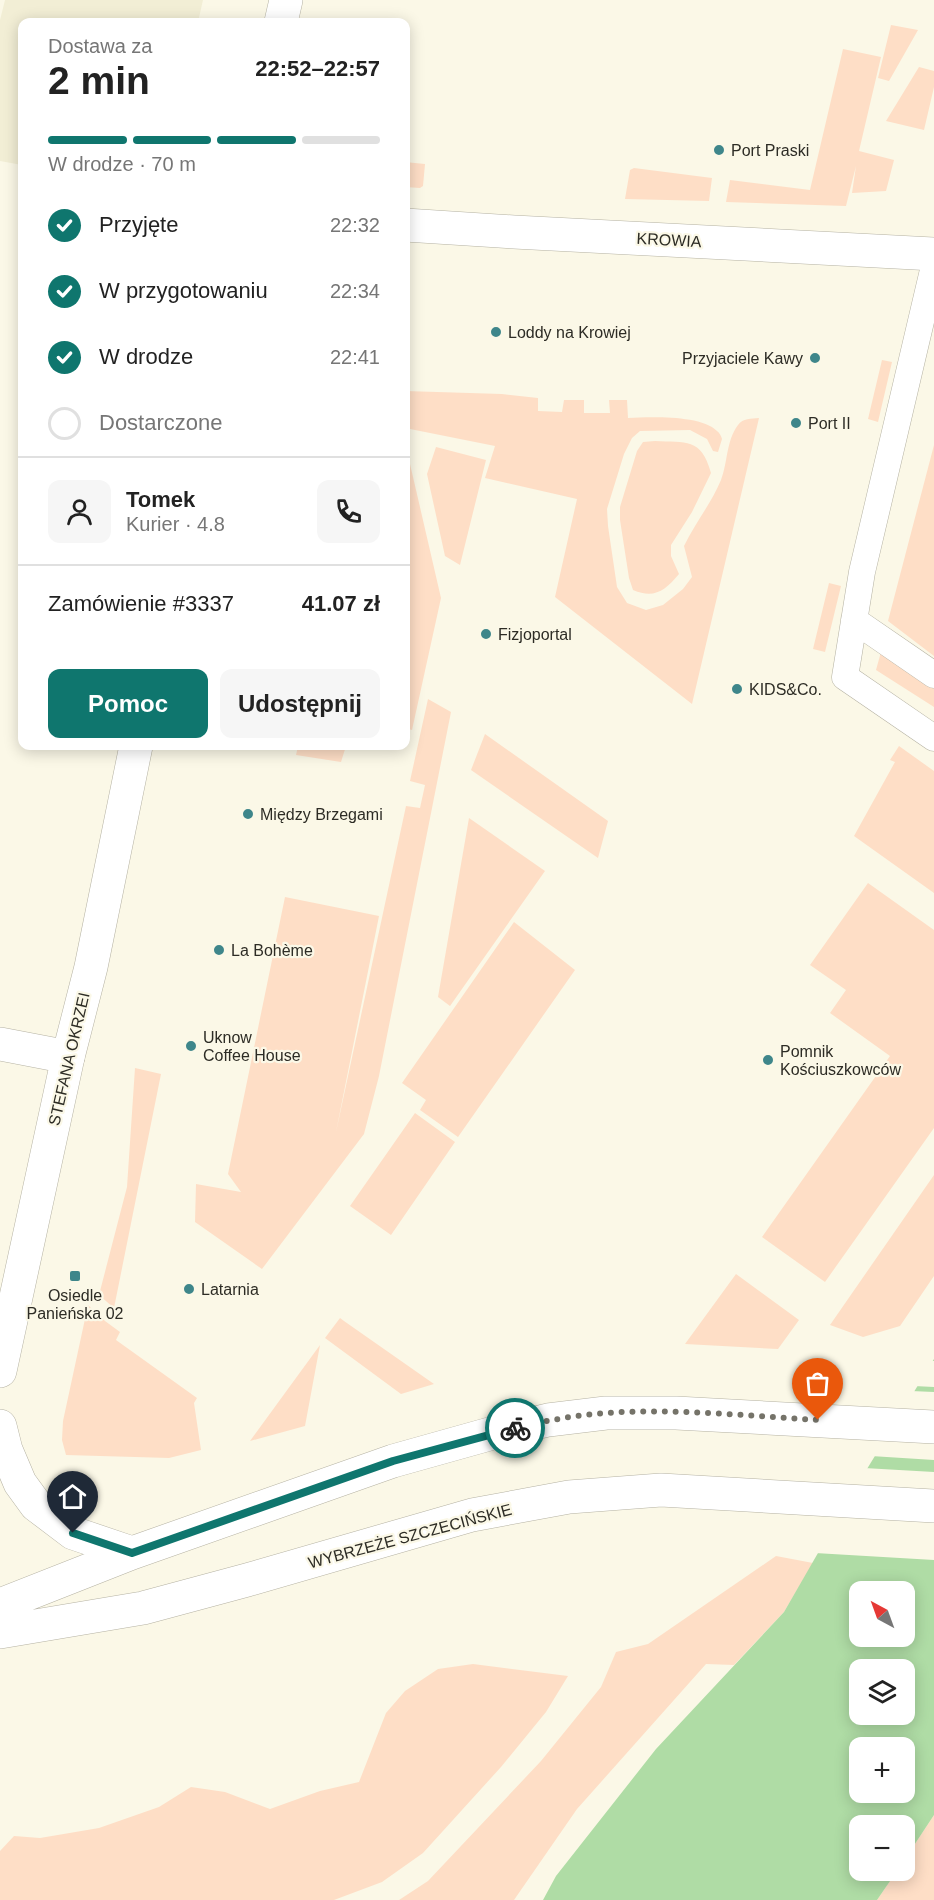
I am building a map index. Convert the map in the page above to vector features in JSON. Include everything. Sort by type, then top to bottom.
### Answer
[{"type":"main road","points":[[282,18],[286,0]]},
{"type":"main road","name":"KROWIA","points":[[410,225],[934,254]]},
{"type":"main road","name":"STEFANA OKRZEI","points":[[0,1371],[68,1057],[91,967],[135,750]]},
{"type":"main road","points":[[0,1044],[68,1057]]},
{"type":"main road","points":[[0,1605],[132,1553],[393,1461],[548,1420],[606,1413],[676,1413],[934,1427]]},
{"type":"main road","points":[[0,1426],[6,1450],[20,1483],[36,1505],[73,1533],[132,1553]]},
{"type":"main road","name":"WYBRZEŻE SZCZECIŃSKIE","points":[[0,1632],[143,1608],[472,1515],[569,1497],[661,1490],[934,1506]]},
{"type":"lane","points":[[934,266],[862,572],[845,677],[934,738]]},
{"type":"lane","points":[[854,620],[934,675]]},
{"type":"shaded area","points":[[5,0],[203,0],[199,18],[18,18],[18,164],[0,161],[0,20]]},
{"type":"shaded area","points":[[891,25],[918,30],[889,81],[878,78]]},
{"type":"shaded area","points":[[843,49],[881,57],[859,151],[894,160],[886,191],[852,193],[856,166],[846,206],[726,202],[730,180],[810,190]]},
{"type":"shaded area","points":[[919,67],[934,71],[934,87],[924,130],[886,121]]},
{"type":"shaded area","points":[[410,162],[425,164],[423,186],[410,187]]},
{"type":"shaded area","points":[[634,168],[712,178],[709,201],[625,199],[630,170]]},
{"type":"shaded area","points":[[882,360],[892,362],[878,422],[868,419]]},
{"type":"shaded area","points":[[410,391],[502,394],[538,398],[538,411],[562,412],[564,400],[584,400],[584,413],[610,413],[609,400],[627,400],[628,418],[662,417],[688,420],[710,426],[718,432],[722,439],[718,452],[713,451],[707,439],[690,430],[640,431],[632,438],[624,454],[607,509],[608,526],[617,587],[627,603],[646,610],[663,605],[683,589],[692,577],[684,546],[721,480],[734,431],[742,421],[759,418],[692,704],[555,597],[577,499],[485,478],[495,446],[410,429]]},
{"type":"shaded area","points":[[643,442],[691,444],[702,453],[711,473],[692,512],[671,545],[671,556],[679,574],[664,589],[647,594],[633,590],[629,578],[620,507],[637,451]]},
{"type":"shaded area","points":[[934,445],[934,656],[888,621]]},
{"type":"shaded area","points":[[436,447],[486,460],[460,565],[445,556],[427,474]]},
{"type":"shaded area","points":[[410,464],[441,598],[412,730],[410,729]]},
{"type":"shaded area","points":[[829,583],[841,586],[825,652],[813,649]]},
{"type":"shaded area","points":[[881,652],[934,689],[934,707],[876,670]]},
{"type":"shaded area","points":[[428,699],[451,712],[379,1076],[364,1134],[262,1269],[195,1222],[196,1184],[241,1192],[228,1174],[285,897],[379,916],[336,1132],[406,806],[420,808],[425,785],[410,781]]},
{"type":"shaded area","points":[[485,734],[608,821],[598,858],[471,770]]},
{"type":"shaded area","points":[[899,746],[934,771],[934,893],[854,836],[895,762],[890,760]]},
{"type":"shaded area","points":[[297,750],[345,750],[341,762],[296,755]]},
{"type":"shaded area","points":[[469,818],[545,871],[450,1006],[438,997]]},
{"type":"shaded area","points":[[868,883],[934,930],[934,1128],[825,1282],[762,1237],[890,1056],[830,1013],[846,990],[810,965]]},
{"type":"shaded area","points":[[514,922],[575,970],[458,1137],[420,1110],[426,1100],[402,1083]]},
{"type":"shaded area","points":[[135,1068],[161,1074],[114,1308],[99,1295],[127,1187]]},
{"type":"shaded area","points":[[415,1113],[455,1142],[391,1235],[350,1206]]},
{"type":"shaded area","points":[[934,1175],[934,1276],[900,1326],[863,1337],[830,1325]]},
{"type":"shaded area","points":[[736,1274],[799,1320],[778,1349],[685,1344]]},
{"type":"shaded area","points":[[88,1305],[120,1332],[116,1340],[197,1398],[194,1403],[201,1450],[169,1458],[66,1455],[62,1440],[63,1421]]},
{"type":"shaded area","points":[[340,1318],[434,1384],[401,1394],[325,1338]]},
{"type":"shaded area","points":[[320,1345],[305,1426],[250,1441]]},
{"type":"shaded area","points":[[934,1359],[934,1815],[915,1844],[915,1815],[849,1815],[849,1881],[890,1881],[877,1900],[543,1900],[556,1876],[656,1749],[784,1612],[856,1487]]},
{"type":"shaded area","points":[[776,1556],[813,1563],[784,1612],[734,1665],[706,1664],[577,1809],[514,1900],[399,1900],[428,1881],[541,1761],[601,1687],[616,1652],[648,1644]]},
{"type":"shaded area","points":[[473,1664],[568,1676],[546,1712],[501,1767],[423,1853],[382,1882],[334,1900],[0,1900],[0,1851],[14,1836],[40,1838],[99,1828],[159,1807],[191,1787],[225,1792],[270,1809],[320,1791],[359,1782],[386,1713],[405,1691],[438,1669]]},
{"type":"shaded area","points":[[934,1815],[934,1900],[877,1900],[890,1881],[915,1881],[915,1844]]},
{"type":"pier","points":[[929,1361],[934,1361],[934,1387],[914,1386]]},
{"type":"pier","points":[[911,1391],[934,1392],[934,1460],[871,1456]]},
{"type":"pier","points":[[864,1468],[934,1472],[934,1560],[815,1553]]},
{"type":"way so far","points":[[515,1428],[548,1420],[606,1413],[676,1413],[818,1420]]},
{"type":"place","name":"Port Praski","points":[[719,150]]},
{"type":"place","name":"Loddy na Krowiej","points":[[496,332]]},
{"type":"place","name":"Przyjaciele Kawy","points":[[815,358]]},
{"type":"place","name":"Port II","points":[[796,423]]},
{"type":"place","name":"Fizjoportal","points":[[486,634]]},
{"type":"place","name":"KIDS&Co.","points":[[737,689]]},
{"type":"place","name":"Między Brzegami","points":[[248,814]]},
{"type":"place","name":"La Bohème","points":[[219,950]]},
{"type":"place","name":"Uknow Coffee House","points":[[191,1046]]},
{"type":"place","name":"Pomnik Kościuszkowców","points":[[768,1060]]},
{"type":"place","name":"Osiedle Panieńska 02","points":[[75,1276]]},
{"type":"place","name":"Latarnia","points":[[189,1289]]},
{"type":"route","points":[[73,1533],[132,1553],[393,1461],[515,1428]]}]
